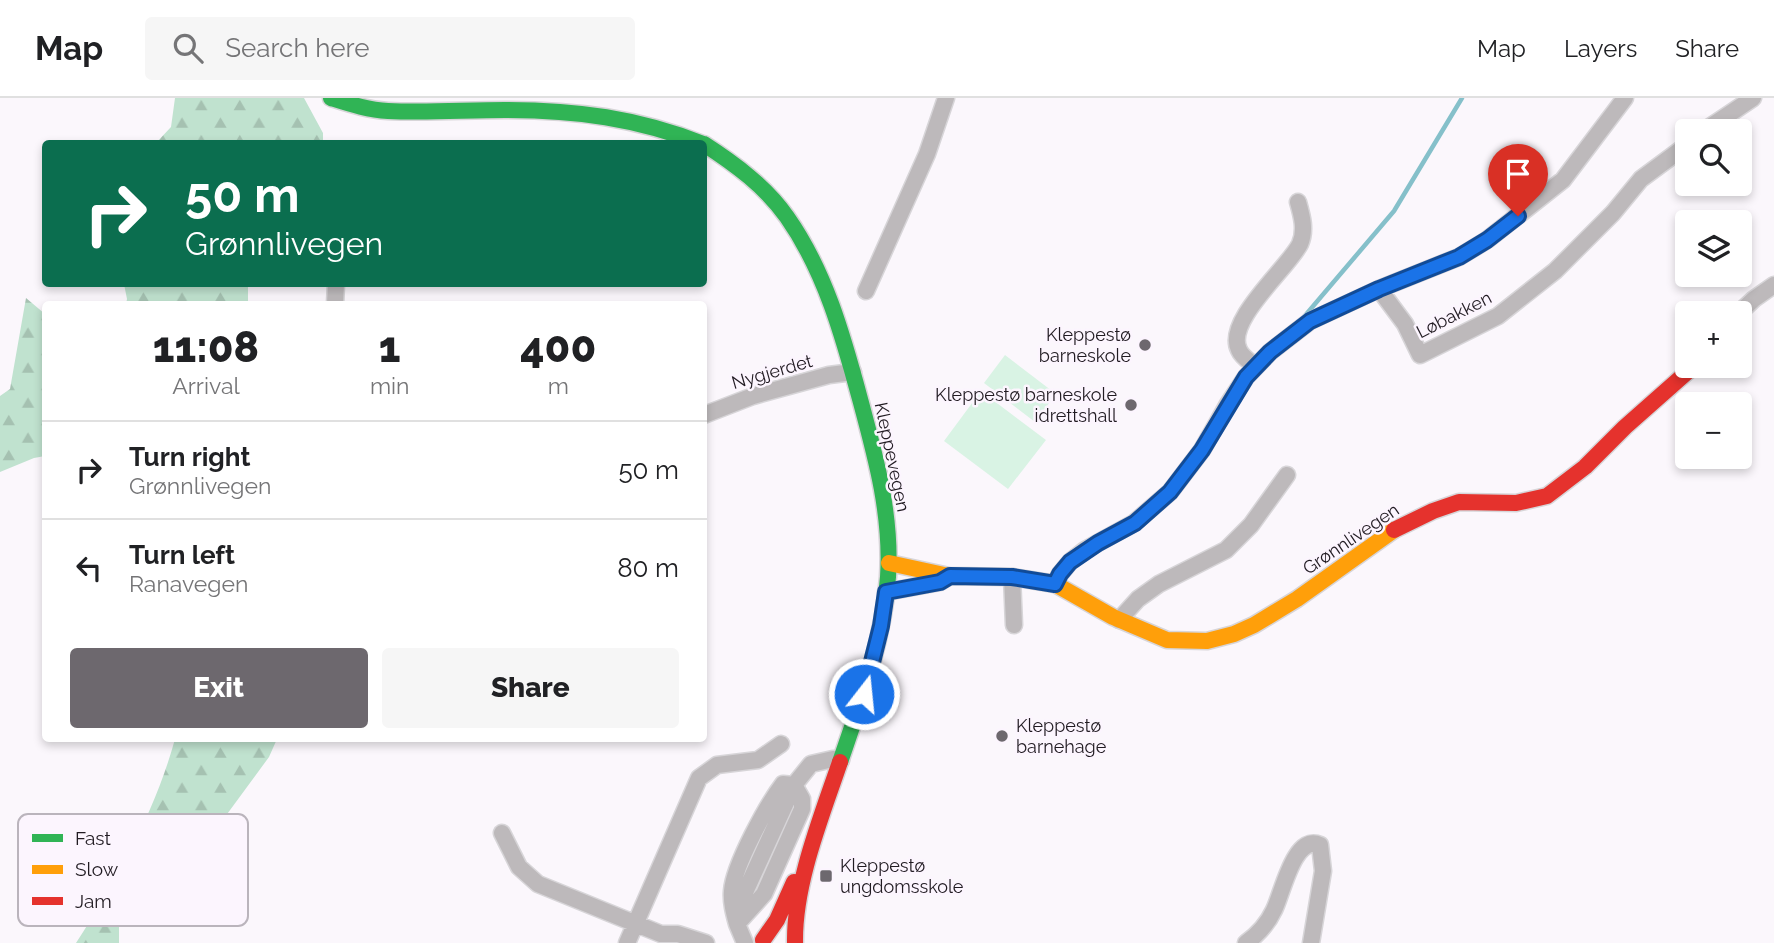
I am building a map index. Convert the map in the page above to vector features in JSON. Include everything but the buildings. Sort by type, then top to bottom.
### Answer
[{"type":"main road","name":"Kleppevegen","points":[[331,98],[387,111],[523,106],[591,108],[658,122],[695,140]]},
{"type":"main road","name":"Kleppevegen","points":[[707,147],[737,166],[770,197],[798,234],[814,263],[832,307],[853,372],[883,491],[888,529],[886,592],[873,666],[807,861],[795,925],[795,943]]},
{"type":"main road","name":"Grønnlivegen","points":[[889,563],[950,576],[1012,577],[1055,584],[1146,632],[1174,641],[1207,641],[1254,625],[1297,599],[1391,531],[1433,510],[1459,502],[1516,503],[1546,496],[1585,467],[1680,378]]},
{"type":"main road","name":"Kleppevegen","points":[[757,941],[777,920],[798,874],[807,861]]},
{"type":"main road","points":[[757,941],[782,943]]},
{"type":"street","points":[[866,291],[927,154],[946,98]]},
{"type":"street","points":[[1055,584],[1070,562],[1135,523],[1170,492],[1191,467],[1228,404],[1255,366],[1310,321],[1379,289],[1459,257],[1487,240],[1563,180],[1608,117],[1625,98]]},
{"type":"street","points":[[1722,119],[1753,98]]},
{"type":"street","name":"Løbakken","points":[[1379,289],[1405,324],[1420,355],[1433,350],[1491,321],[1555,271],[1613,213],[1641,179],[1675,154]]},
{"type":"street","points":[[1255,366],[1238,349],[1240,329],[1262,289],[1299,246],[1304,227],[1298,202]]},
{"type":"street","points":[[1752,301],[1774,285]]},
{"type":"street","name":"Nygjerdet","points":[[707,414],[753,396],[829,375],[853,372]]},
{"type":"street","points":[[1119,620],[1138,599],[1159,584],[1226,550],[1251,525],[1287,475]]},
{"type":"street","name":"Grønnlivegen","points":[[886,592],[940,582],[950,576]]},
{"type":"street","points":[[1012,577],[1014,625]]},
{"type":"street","points":[[627,943],[699,778],[717,765],[758,760],[780,744]]},
{"type":"street","points":[[794,785],[811,764],[841,760]]},
{"type":"street","points":[[745,943],[737,924],[731,895],[733,880],[772,798],[783,784],[794,785]]},
{"type":"street","points":[[737,924],[764,894],[802,809],[802,799],[794,785]]},
{"type":"street","points":[[502,833],[519,867],[538,884],[666,939],[678,934],[706,943]]},
{"type":"street","points":[[1245,943],[1253,938],[1274,912],[1297,855],[1307,844],[1314,842],[1320,845],[1323,871],[1311,943]]},
{"type":"green space","points":[[175,98],[304,98],[323,133],[323,140],[159,140],[171,127]]},
{"type":"green space","points":[[125,287],[248,287],[248,301],[127,299]]},
{"type":"green space","points":[[26,298],[42,311],[42,457],[0,472],[0,396],[10,389]]},
{"type":"green space","points":[[1005,355],[1056,394],[1035,422],[984,383]]},
{"type":"green space","points":[[981,391],[1046,440],[1008,489],[944,441]]},
{"type":"green space","points":[[174,742],[276,742],[269,757],[227,814],[148,814]]},
{"type":"green space","points":[[87,926],[119,926],[119,943],[76,943]]},
{"type":"waterway","points":[[1303,318],[1394,211],[1462,98]]},
{"type":"traffic: fast","points":[[331,98],[388,111],[505,110],[581,114],[630,122],[692,140]]},
{"type":"traffic: fast","points":[[707,146],[770,196],[787,217],[812,259],[831,305],[854,375],[877,465],[888,532],[888,577],[870,671],[840,762]]},
{"type":"traffic: slow","points":[[889,563],[949,576],[1012,577],[1055,584],[1113,617],[1167,640],[1207,641],[1254,625],[1297,599],[1394,530]]},
{"type":"traffic: jam","points":[[1394,530],[1459,502],[1516,503],[1547,496],[1585,467],[1680,378]]},
{"type":"traffic: jam","points":[[795,943],[804,875],[840,762]]},
{"type":"traffic: jam","points":[[763,940],[777,920],[794,882]]},
{"type":"place","name":"Kleppestø barneskole","points":[[1145,345]]},
{"type":"place","name":"Kleppestø barneskole idrettshall","points":[[1131,405]]},
{"type":"place","name":"Kleppestø barnehage","points":[[1002,736]]},
{"type":"place","name":"Kleppestø ungdomsskole","points":[[826,876]]},
{"type":"route","points":[[864,694],[873,666],[886,592],[940,582],[950,576],[991,575],[1030,578],[1055,584],[1070,562],[1135,523],[1170,492],[1191,467],[1246,377],[1270,352],[1310,321],[1379,289],[1459,257],[1518,216]]}]
